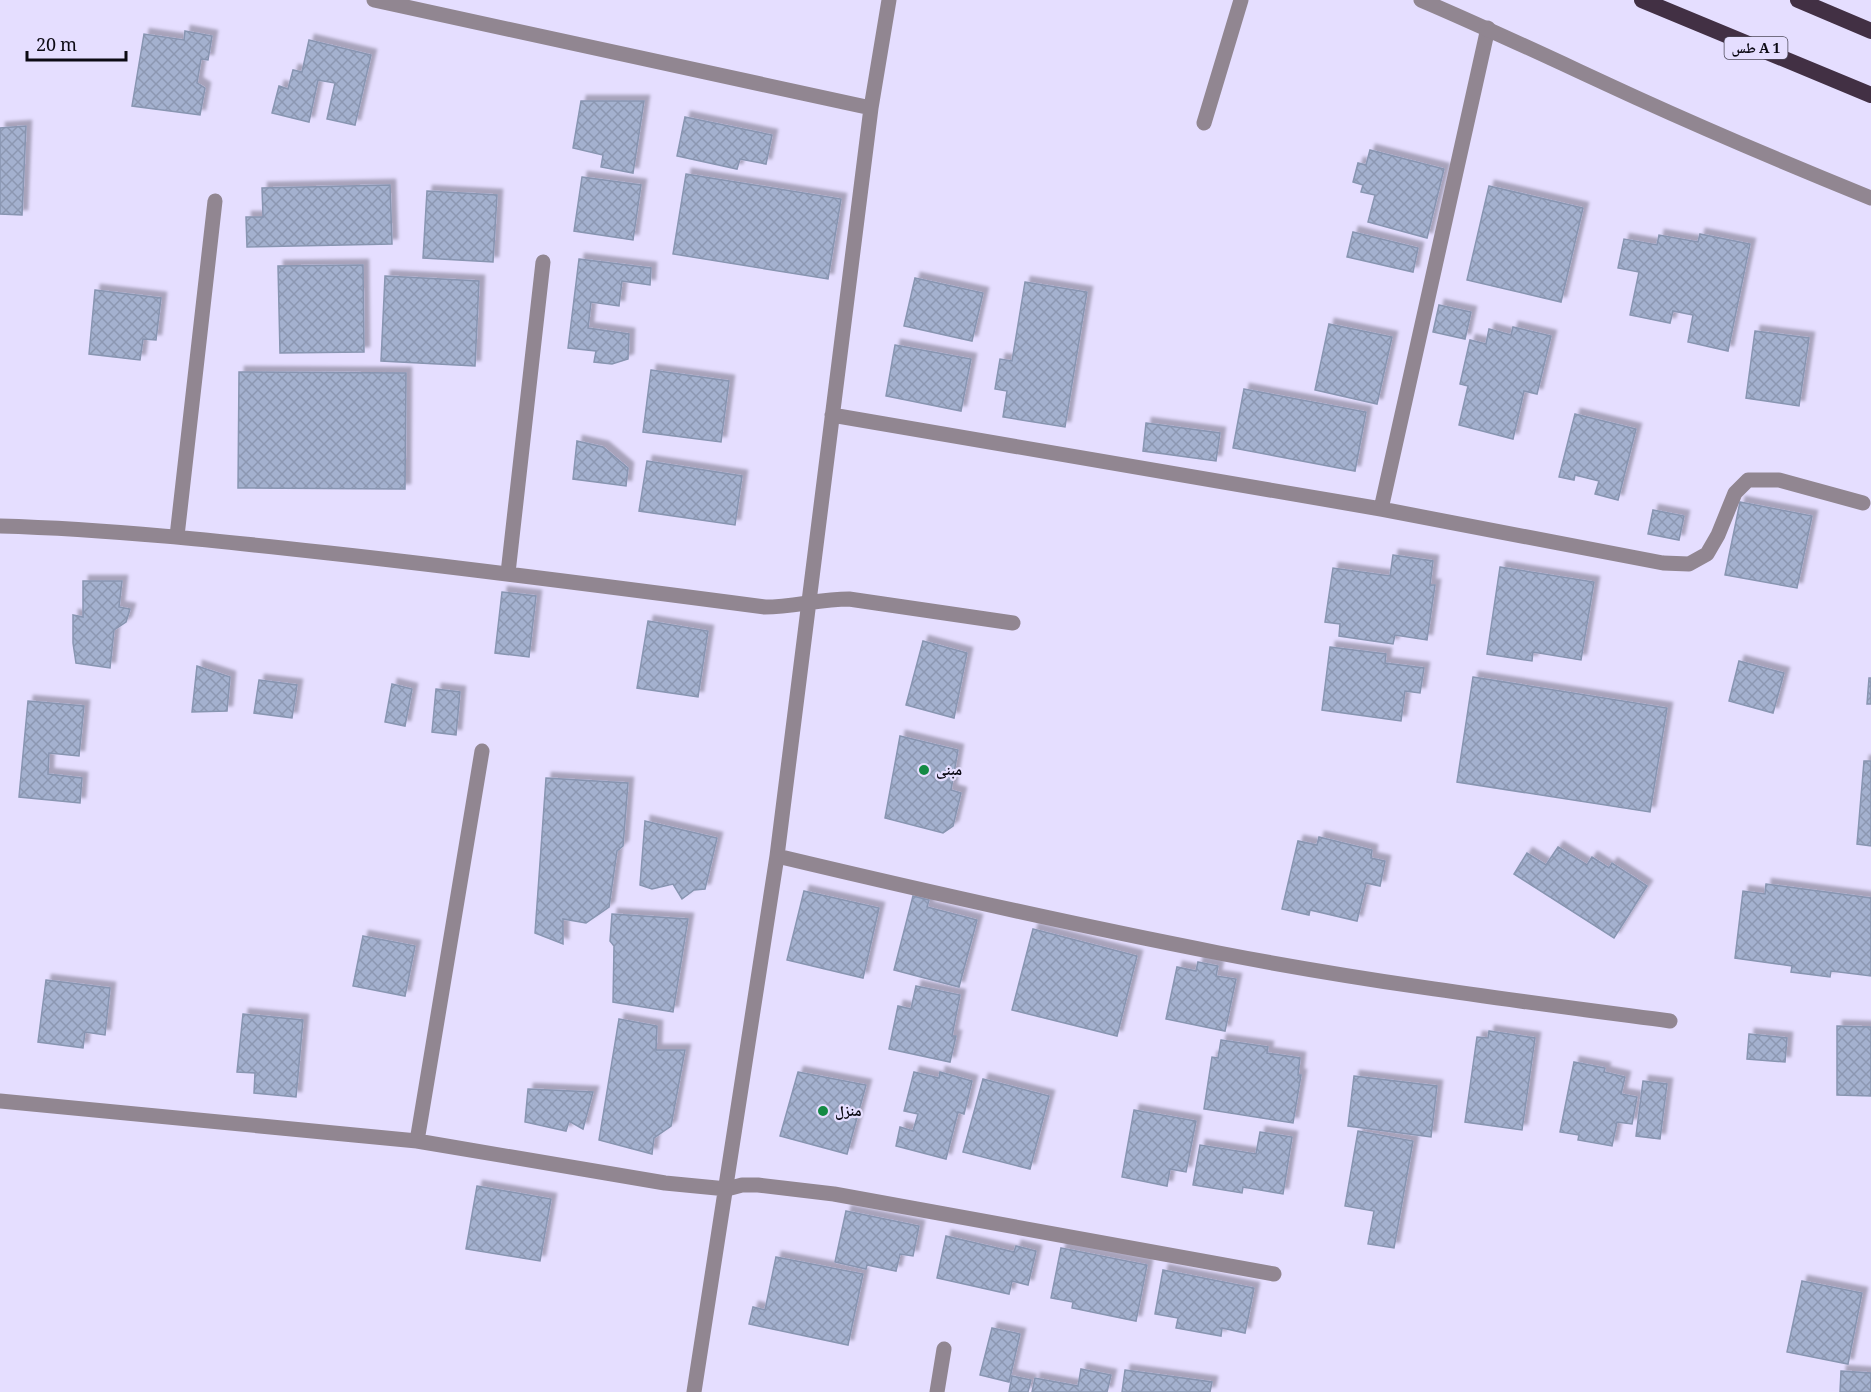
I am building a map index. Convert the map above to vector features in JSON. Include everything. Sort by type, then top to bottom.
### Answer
[{"type":"highway","name":"طس A 1","points":[[1642,0],[1871,95]]},
{"type":"highway","points":[[1798,0],[1871,31]]},
{"type":"street","points":[[374,0],[871,108]]},
{"type":"street","points":[[694,1392],[777,856],[871,108],[889,0]]},
{"type":"street","points":[[1204,123],[1241,0]]},
{"type":"street","points":[[1421,0],[1488,28],[1638,98],[1871,198]]},
{"type":"street","points":[[1381,509],[1488,28]]},
{"type":"street","points":[[177,536],[215,201]]},
{"type":"street","points":[[508,573],[543,262]]},
{"type":"street","points":[[832,415],[1381,509],[1663,563],[1689,564],[1707,554],[1736,493],[1748,480],[1779,480],[1863,503]]},
{"type":"street","points":[[0,526],[57,527],[177,536],[508,573],[765,607],[787,607],[828,599],[849,599],[1013,623]]},
{"type":"street","points":[[417,1141],[482,751]]},
{"type":"street","points":[[777,856],[998,908],[1221,953],[1445,991],[1670,1020]]},
{"type":"street","points":[[0,1101],[417,1141],[665,1183],[727,1189],[742,1185],[758,1185],[834,1194],[1274,1274]]},
{"type":"street","points":[[937,1392],[944,1349]]},
{"type":"building","points":[[185,31],[212,36],[208,60],[201,59],[197,83],[205,88],[200,115],[132,106],[144,34],[184,40]]},
{"type":"building","points":[[309,40],[371,55],[355,125],[327,119],[335,83],[318,80],[309,122],[272,113],[279,86],[288,89],[293,70],[302,72]]},
{"type":"building","points":[[581,101],[644,101],[633,173],[601,167],[603,155],[573,148]]},
{"type":"building","points":[[685,117],[772,135],[766,164],[740,159],[737,169],[677,156]]},
{"type":"building","points":[[26,126],[22,215],[0,214],[0,128]]},
{"type":"building","points":[[1370,150],[1444,169],[1427,238],[1368,222],[1375,195],[1361,192],[1363,185],[1353,182],[1358,163],[1366,165]]},
{"type":"building","points":[[686,174],[841,199],[828,279],[673,254]]},
{"type":"building","points":[[582,177],[641,185],[633,240],[574,231]]},
{"type":"building","points":[[390,185],[392,244],[247,247],[246,217],[263,217],[262,188]]},
{"type":"building","points":[[1489,186],[1583,208],[1561,302],[1467,280]]},
{"type":"building","points":[[427,191],[497,195],[493,262],[423,258]]},
{"type":"building","points":[[1353,232],[1418,248],[1413,272],[1347,257]]},
{"type":"building","points":[[1700,234],[1750,244],[1728,351],[1688,342],[1693,315],[1673,311],[1670,323],[1630,315],[1639,272],[1618,268],[1624,239],[1657,245],[1659,235],[1698,242]]},
{"type":"building","points":[[579,259],[651,268],[650,285],[622,281],[619,306],[591,302],[588,328],[629,334],[628,359],[612,364],[594,362],[596,351],[568,348]]},
{"type":"building","points":[[363,265],[364,352],[280,353],[278,266]]},
{"type":"building","points":[[385,276],[479,281],[475,366],[381,361]]},
{"type":"building","points":[[915,278],[983,293],[972,341],[904,326]]},
{"type":"building","points":[[1025,282],[1087,292],[1065,427],[1003,417],[1007,391],[995,389],[1000,359],[1012,361]]},
{"type":"building","points":[[95,290],[161,298],[156,340],[143,339],[140,360],[89,354]]},
{"type":"building","points":[[1439,305],[1471,312],[1465,339],[1433,332]]},
{"type":"building","points":[[1329,324],[1392,337],[1377,404],[1315,390]]},
{"type":"building","points":[[1513,327],[1551,336],[1537,394],[1524,391],[1513,439],[1459,425],[1468,386],[1460,384],[1470,340],[1486,344],[1489,329],[1511,335]]},
{"type":"building","points":[[1755,331],[1809,338],[1799,406],[1746,398]]},
{"type":"building","points":[[895,345],[971,359],[961,411],[886,396]]},
{"type":"building","points":[[651,370],[729,381],[721,442],[643,432]]},
{"type":"building","points":[[239,372],[406,373],[405,489],[238,488]]},
{"type":"building","points":[[1244,389],[1366,412],[1355,471],[1233,448]]},
{"type":"building","points":[[1575,414],[1636,429],[1618,500],[1595,494],[1599,481],[1575,475],[1574,480],[1559,477]]},
{"type":"building","points":[[1146,423],[1220,433],[1216,461],[1143,451]]},
{"type":"building","points":[[577,441],[603,447],[628,468],[626,486],[573,479]]},
{"type":"building","points":[[647,461],[742,476],[735,525],[639,511]]},
{"type":"building","points":[[1740,502],[1812,516],[1797,588],[1725,575]]},
{"type":"building","points":[[1653,510],[1684,516],[1679,540],[1648,534]]},
{"type":"building","points":[[1393,555],[1433,561],[1430,585],[1435,585],[1427,640],[1395,635],[1393,644],[1339,636],[1340,624],[1325,622],[1333,568],[1390,576]]},
{"type":"building","points":[[1500,567],[1594,582],[1581,660],[1533,652],[1532,661],[1487,654]]},
{"type":"building","points":[[83,581],[122,581],[119,607],[130,609],[126,622],[114,630],[110,668],[76,663],[73,615],[83,617]]},
{"type":"building","points":[[502,592],[536,596],[529,657],[495,653]]},
{"type":"building","points":[[648,621],[708,631],[698,697],[637,688]]},
{"type":"building","name":"مبنى","points":[[923,641],[967,653],[954,718],[906,705]]},
{"type":"building","points":[[1330,647],[1386,654],[1385,663],[1424,668],[1420,693],[1405,691],[1401,721],[1322,710]]},
{"type":"building","points":[[1739,661],[1784,673],[1773,713],[1729,701]]},
{"type":"building","points":[[197,666],[230,677],[227,711],[192,712]]},
{"type":"building","points":[[1473,677],[1667,708],[1650,812],[1457,782]]},
{"type":"building","points":[[1869,678],[1871,678],[1871,704],[1867,704]]},
{"type":"building","points":[[259,680],[297,685],[292,718],[254,713]]},
{"type":"building","points":[[392,684],[412,689],[405,726],[385,722]]},
{"type":"building","points":[[436,689],[460,692],[456,735],[432,732]]},
{"type":"building","points":[[28,701],[84,706],[79,756],[49,753],[48,774],[82,778],[80,803],[19,797]]},
{"type":"building","name":"مبنى","points":[[900,736],[958,750],[951,790],[961,793],[953,826],[943,833],[885,818]]},
{"type":"building","points":[[1864,761],[1871,761],[1871,846],[1857,844]]},
{"type":"building","points":[[546,778],[628,783],[623,846],[617,851],[609,907],[586,923],[563,919],[563,944],[535,933]]},
{"type":"building","points":[[645,821],[717,838],[705,889],[694,890],[682,899],[673,884],[652,889],[640,885]]},
{"type":"building","points":[[1319,837],[1372,850],[1371,858],[1385,861],[1380,886],[1366,883],[1357,921],[1310,910],[1309,915],[1282,909],[1298,841],[1317,845]]},
{"type":"building","points":[[1558,847],[1587,865],[1592,857],[1609,868],[1612,863],[1647,886],[1614,938],[1514,874],[1527,853],[1546,865]]},
{"type":"building","points":[[1766,884],[1871,898],[1871,976],[1831,971],[1830,977],[1791,972],[1792,966],[1735,958],[1743,891],[1765,894]]},
{"type":"building","points":[[804,891],[879,908],[863,978],[787,960]]},
{"type":"building","points":[[913,896],[929,900],[927,907],[977,920],[959,987],[894,970]]},
{"type":"building","points":[[612,914],[688,919],[673,1012],[613,1002],[614,946],[610,941]]},
{"type":"building","points":[[1033,929],[1137,956],[1117,1036],[1012,1010]]},
{"type":"building","points":[[363,936],[415,946],[405,996],[353,986]]},
{"type":"building","points":[[1198,962],[1218,966],[1216,976],[1236,979],[1225,1031],[1166,1019],[1177,967],[1196,971]]},
{"type":"building","points":[[46,980],[110,988],[105,1035],[85,1032],[83,1048],[38,1042]]},
{"type":"building","points":[[916,986],[960,995],[952,1036],[956,1036],[950,1062],[889,1049],[898,1006],[911,1009]]},
{"type":"building","points":[[243,1014],[303,1020],[296,1097],[254,1093],[255,1073],[237,1072]]},
{"type":"building","points":[[619,1019],[657,1026],[656,1050],[685,1050],[671,1126],[654,1138],[652,1154],[599,1140]]},
{"type":"building","points":[[1837,1026],[1871,1027],[1871,1096],[1837,1095]]},
{"type":"building","points":[[1489,1031],[1535,1038],[1522,1130],[1465,1122],[1477,1037],[1488,1038]]},
{"type":"building","points":[[1749,1034],[1787,1038],[1785,1062],[1747,1059]]},
{"type":"building","points":[[1221,1040],[1268,1047],[1267,1053],[1300,1058],[1298,1075],[1301,1075],[1293,1123],[1204,1109],[1212,1057],[1218,1058]]},
{"type":"building","points":[[1574,1062],[1605,1068],[1604,1072],[1625,1077],[1621,1094],[1637,1097],[1632,1124],[1617,1122],[1612,1146],[1578,1140],[1579,1135],[1560,1132]]},
{"type":"building","name":"منزل","points":[[798,1072],[866,1085],[847,1154],[780,1136]]},
{"type":"building","points":[[914,1072],[939,1078],[940,1072],[972,1081],[964,1114],[958,1112],[946,1159],[896,1146],[900,1127],[913,1131],[918,1114],[904,1111]]},
{"type":"building","points":[[1354,1076],[1437,1086],[1431,1137],[1348,1126]]},
{"type":"building","points":[[983,1079],[1049,1096],[1030,1169],[963,1152]]},
{"type":"building","points":[[1643,1081],[1667,1084],[1660,1139],[1636,1136]]},
{"type":"building","points":[[528,1089],[593,1092],[583,1129],[569,1121],[566,1131],[525,1122]]},
{"type":"building","points":[[1134,1110],[1196,1121],[1186,1172],[1170,1169],[1167,1186],[1122,1177]]},
{"type":"building","points":[[1358,1131],[1413,1141],[1394,1248],[1368,1244],[1374,1211],[1345,1206]]},
{"type":"building","points":[[1260,1132],[1292,1137],[1283,1194],[1243,1187],[1242,1193],[1193,1185],[1200,1145],[1256,1154]]},
{"type":"building","points":[[477,1186],[551,1199],[540,1261],[466,1249]]},
{"type":"building","points":[[846,1211],[919,1226],[913,1256],[900,1254],[896,1271],[867,1265],[866,1269],[835,1262]]},
{"type":"building","points":[[946,1236],[1014,1252],[1016,1246],[1036,1251],[1028,1285],[1012,1281],[1009,1294],[937,1278]]},
{"type":"building","points":[[1061,1248],[1147,1265],[1136,1321],[1072,1308],[1073,1302],[1051,1298]]},
{"type":"building","points":[[776,1257],[863,1274],[848,1345],[749,1324],[753,1307],[765,1310]]},
{"type":"building","points":[[1163,1270],[1254,1288],[1245,1333],[1222,1328],[1221,1336],[1176,1328],[1178,1318],[1155,1314]]},
{"type":"building","points":[[1802,1281],[1862,1293],[1848,1364],[1787,1352]]},
{"type":"building","points":[[992,1328],[1020,1334],[1009,1382],[980,1375]]},
{"type":"building","points":[[1081,1369],[1111,1375],[1107,1392],[1032,1392],[1035,1378],[1078,1386]]},
{"type":"building","points":[[1125,1370],[1212,1382],[1210,1392],[1122,1392]]},
{"type":"building","points":[[1841,1371],[1871,1373],[1871,1392],[1840,1392]]},
{"type":"building","points":[[1012,1376],[1031,1380],[1028,1392],[1009,1392]]},
{"type":"place","name":"مبنى","points":[[924,770]]},
{"type":"place","name":"منزل","points":[[823,1111]]}]
